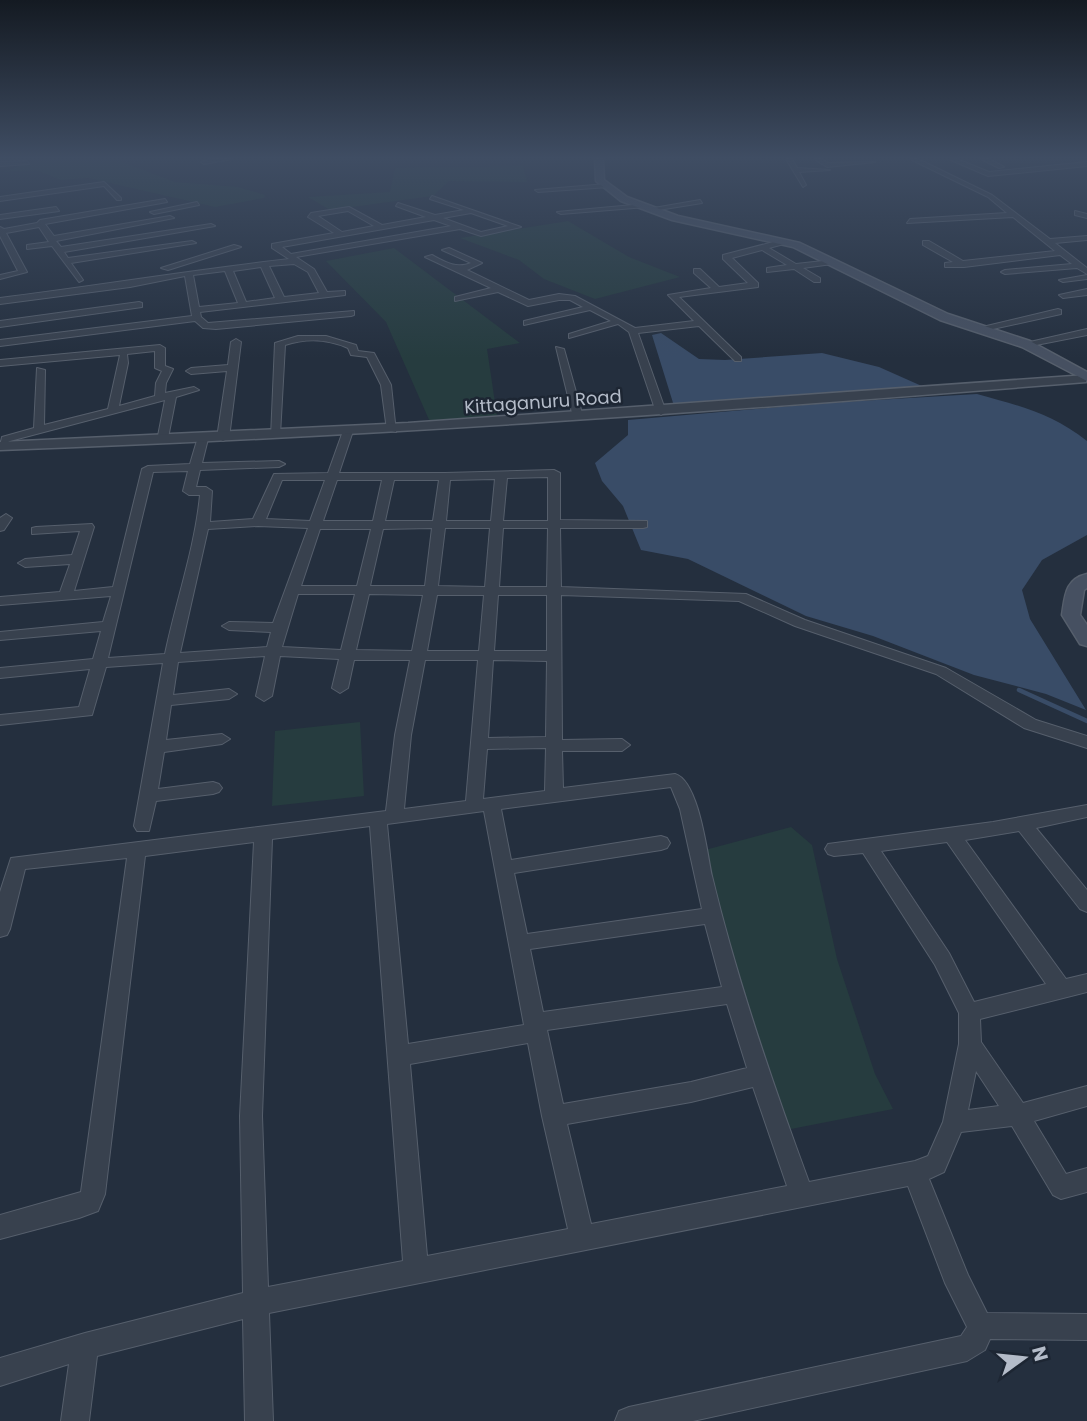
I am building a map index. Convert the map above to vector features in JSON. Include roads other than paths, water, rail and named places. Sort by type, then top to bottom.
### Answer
[{"type":"main road","points":[[705,225],[796,245],[944,317],[1026,344],[1086,377]]},
{"type":"main road","points":[[1087,579],[1075,588],[1071,615],[1087,639]]},
{"type":"street","points":[[0,277],[23,272],[4,242],[1,231],[54,225]]},
{"type":"street","points":[[55,244],[142,225]]},
{"type":"street","points":[[157,225],[166,233]]},
{"type":"street","points":[[194,225],[197,228]]},
{"type":"street","points":[[326,225],[342,235]]},
{"type":"street","points":[[377,225],[382,228]]},
{"type":"street","points":[[275,246],[397,225]]},
{"type":"street","points":[[458,225],[485,234],[517,227],[512,225]]},
{"type":"street","points":[[1025,225],[1087,275]]},
{"type":"street","points":[[30,247],[211,226]]},
{"type":"street","points":[[43,227],[79,281]]},
{"type":"street","points":[[85,300],[161,277],[264,264],[462,227]]},
{"type":"street","points":[[310,232],[264,239],[311,271],[324,295]]},
{"type":"street","points":[[1045,242],[1087,238]]},
{"type":"street","points":[[738,359],[672,295],[756,284],[726,257],[781,242]]},
{"type":"street","points":[[67,261],[192,243]]},
{"type":"street","points":[[926,243],[965,265]]},
{"type":"street","points":[[761,246],[817,280]]},
{"type":"street","points":[[161,277],[156,272],[237,247]]},
{"type":"street","points":[[446,250],[478,263],[458,268]]},
{"type":"street","points":[[948,265],[1059,253]]},
{"type":"street","points":[[429,257],[446,266],[458,268],[530,304],[567,297],[619,321],[633,331],[661,412]]},
{"type":"street","points":[[770,270],[830,262]]},
{"type":"street","points":[[264,264],[281,301]]},
{"type":"street","points":[[1005,272],[1077,266]]},
{"type":"street","points":[[228,269],[243,305]]},
{"type":"street","points":[[697,271],[717,289]]},
{"type":"street","points":[[189,273],[197,314],[205,326],[351,313]]},
{"type":"street","points":[[0,299],[119,275]]},
{"type":"street","points":[[1063,280],[1087,275]]},
{"type":"street","points":[[458,299],[498,289]]},
{"type":"street","points":[[0,299],[152,290]]},
{"type":"street","points":[[1063,295],[1087,292]]},
{"type":"street","points":[[0,343],[11,346],[99,330],[122,323],[342,293]]},
{"type":"street","points":[[0,324],[139,305]]},
{"type":"street","points":[[527,323],[592,307]]},
{"type":"street","points":[[118,308],[124,341]]},
{"type":"street","points":[[979,329],[1058,312]]},
{"type":"street","points":[[572,336],[619,321]]},
{"type":"street","points":[[633,331],[699,323]]},
{"type":"street","points":[[99,330],[101,343]]},
{"type":"street","points":[[1026,344],[1087,332]]},
{"type":"street","points":[[55,336],[57,347]]},
{"type":"street","points":[[275,435],[280,344],[294,338],[344,342],[353,347],[354,353],[371,355],[386,385],[392,430]]},
{"type":"street","points":[[223,438],[236,342]]},
{"type":"street","points":[[0,363],[160,348],[160,368],[168,369],[161,383],[166,397],[163,441]]},
{"type":"street","points":[[559,349],[578,417]]},
{"type":"street","points":[[113,411],[116,383],[123,370],[124,356]]},
{"type":"street","points":[[191,371],[232,368]]},
{"type":"street","points":[[39,430],[40,370]]},
{"type":"street","name":"Kittaganuru Road","points":[[0,445],[163,441],[392,430],[661,412],[1086,377]]},
{"type":"street","points":[[0,445],[6,439],[194,390]]},
{"type":"street","points":[[264,696],[279,628],[348,431]]},
{"type":"street","points":[[143,826],[171,659],[203,526],[206,491],[190,491],[202,439]]},
{"type":"street","points":[[1,723],[86,711],[119,591],[148,469],[279,464]]},
{"type":"street","points":[[258,522],[278,476],[445,477],[554,473],[554,795]]},
{"type":"street","points":[[501,474],[480,744],[482,806],[503,868],[535,1028],[582,1238]]},
{"type":"street","points":[[340,688],[389,477]]},
{"type":"street","points":[[416,1270],[397,1055],[386,818],[430,591],[445,477]]},
{"type":"street","points":[[203,526],[258,522],[315,525],[643,524]]},
{"type":"street","points":[[36,531],[88,527],[66,595]]},
{"type":"street","points":[[25,563],[78,559]]},
{"type":"street","points":[[293,590],[555,591],[741,597],[800,623],[932,667],[983,694],[1030,724],[1087,742]]},
{"type":"street","points":[[0,601],[119,591]]},
{"type":"street","points":[[0,636],[110,626]]},
{"type":"street","points":[[229,626],[279,628]]},
{"type":"street","points":[[0,673],[99,663],[274,652],[555,656]]},
{"type":"street","points":[[163,701],[229,694]]},
{"type":"street","points":[[156,747],[222,739]]},
{"type":"street","points":[[480,744],[622,745]]},
{"type":"street","points":[[0,929],[7,880],[17,863],[482,806],[666,780],[679,782],[733,994],[802,1196]]},
{"type":"street","points":[[150,796],[213,788]]},
{"type":"street","points":[[834,849],[953,837],[1087,811]]},
{"type":"street","points":[[1024,825],[1087,904]]},
{"type":"street","points":[[259,1421],[251,1116],[263,833]]},
{"type":"street","points":[[953,837],[1061,989]]},
{"type":"street","points":[[503,868],[661,843]]},
{"type":"street","points":[[0,1372],[85,1346],[255,1303],[915,1173],[936,1164],[954,1122],[970,1044],[969,1013],[942,959],[868,846]]},
{"type":"street","points":[[0,1227],[79,1206],[89,1202],[93,1194],[137,850]]},
{"type":"street","points":[[519,943],[712,915]]},
{"type":"street","points":[[969,1013],[1087,983]]},
{"type":"street","points":[[397,1055],[733,994]]},
{"type":"street","points":[[970,1044],[1018,1115],[1061,1187],[1087,1180]]},
{"type":"street","points":[[554,1116],[691,1092],[759,1075]]},
{"type":"street","points":[[954,1122],[1018,1115],[1087,1096]]},
{"type":"street","points":[[629,1421],[967,1348],[976,1341],[980,1326],[958,1283],[915,1173]]},
{"type":"street","points":[[980,1326],[1087,1327]]},
{"type":"street","points":[[75,1421],[85,1346]]},
{"type":"water","points":[[661,333],[699,359],[725,360],[822,353],[879,367],[924,387],[674,406],[652,335]]},
{"type":"water","points":[[977,394],[1048,417],[1087,441],[1087,535],[1042,560],[1022,590],[1030,619],[1086,710],[1046,694],[974,675],[873,636],[806,616],[688,559],[641,550],[623,506],[602,481],[595,463],[628,435],[628,420],[826,403]]},
{"type":"waterway","points":[[1019,690],[1087,721]]}]
